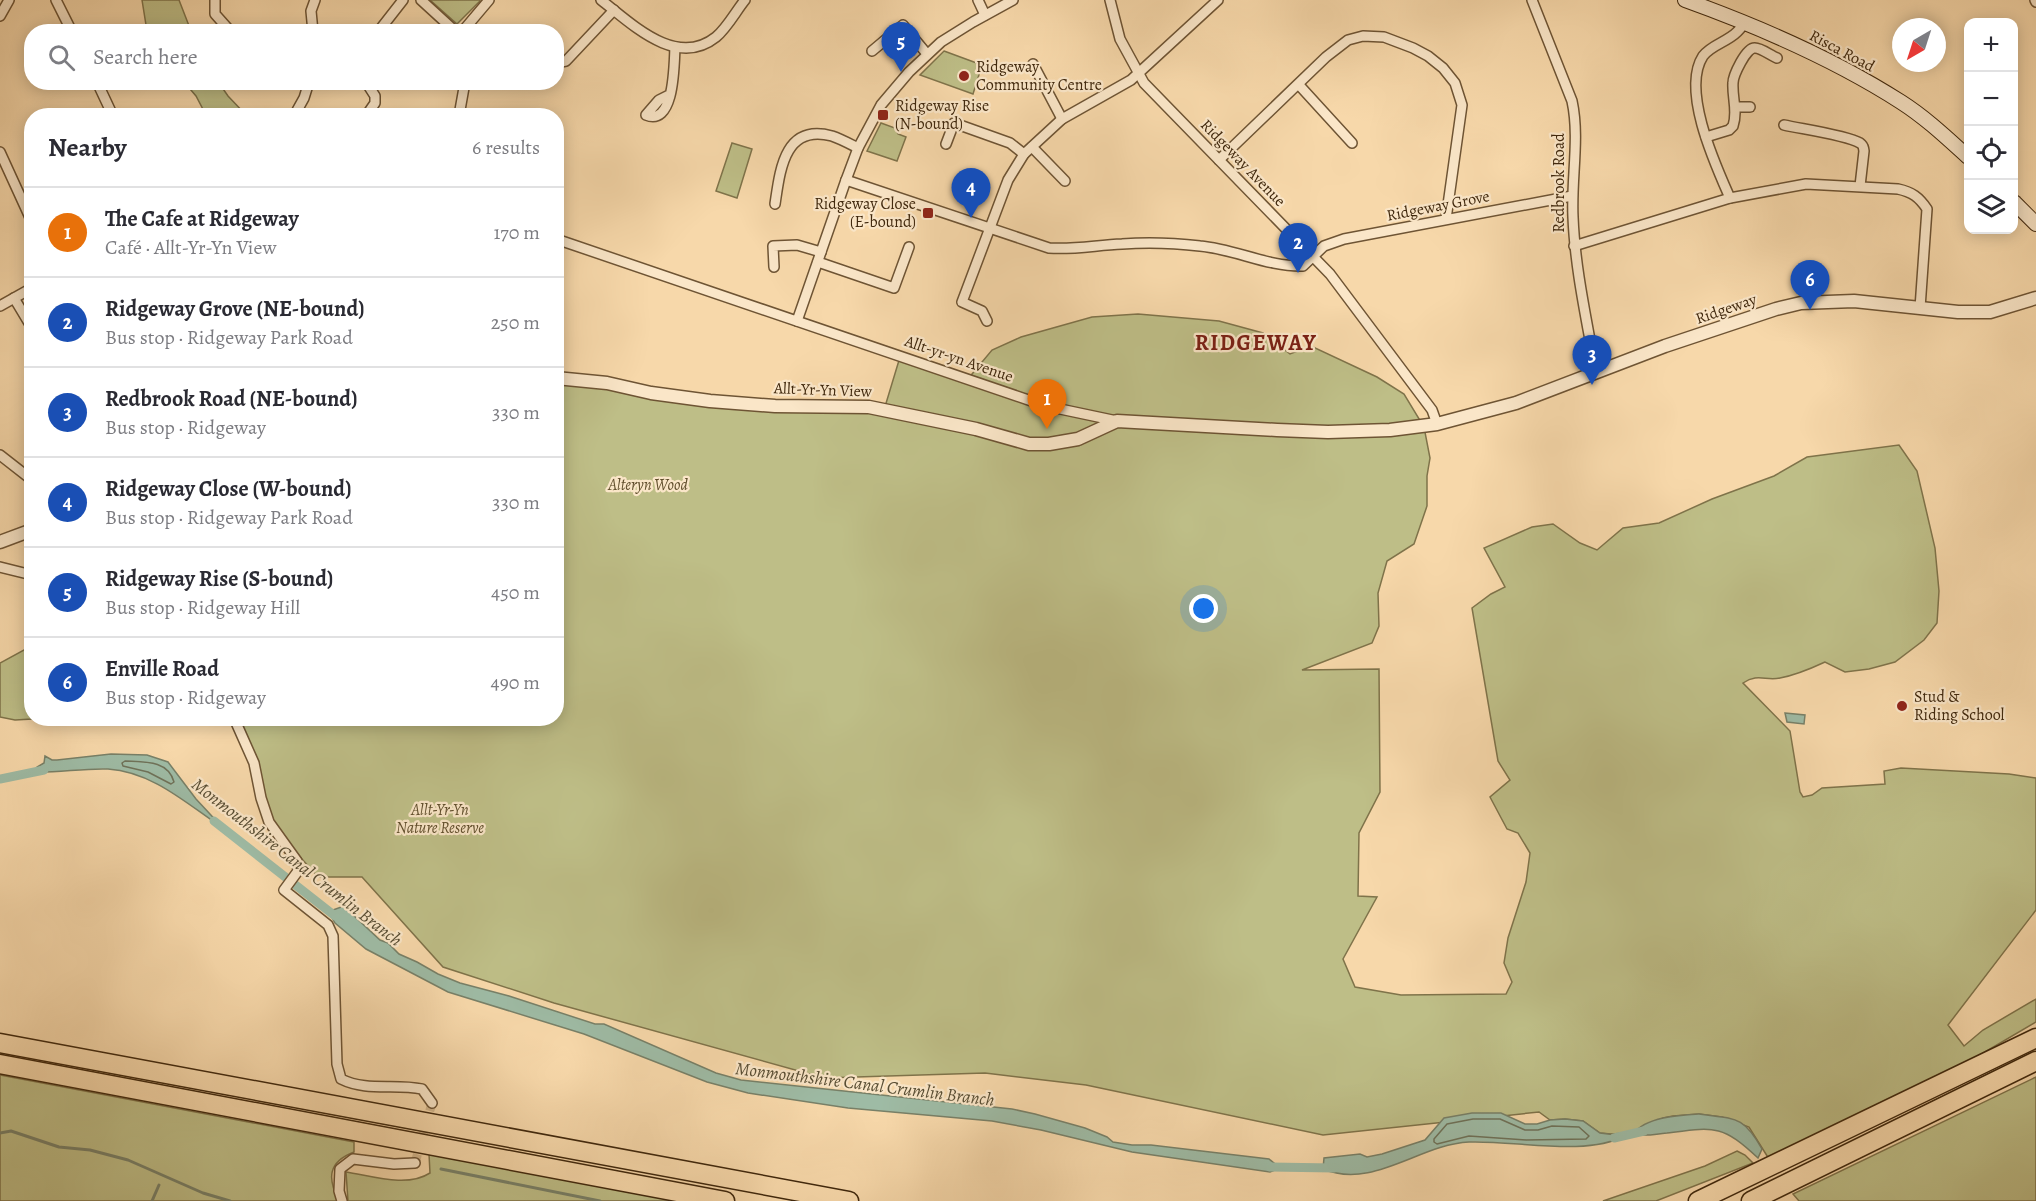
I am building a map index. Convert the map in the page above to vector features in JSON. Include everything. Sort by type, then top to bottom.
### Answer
[{"type":"highway","points":[[1971,1070],[2036,1031]]},
{"type":"highway","points":[[1698,1201],[2036,1038]]},
{"type":"highway","points":[[0,1043],[849,1201]]},
{"type":"highway","points":[[1751,1201],[2036,1061]]},
{"type":"highway","points":[[0,1064],[725,1201]]},
{"type":"main road","name":"Risca Road","points":[[1685,0],[1746,22],[1858,77],[1902,103],[1931,124],[1964,154]]},
{"type":"main road","points":[[2018,207],[2036,224]]},
{"type":"street","points":[[0,16],[9,0]]},
{"type":"street","points":[[56,0],[68,24]]},
{"type":"street","points":[[215,0],[215,14],[224,24]]},
{"type":"street","points":[[312,24],[311,11],[315,0]]},
{"type":"street","points":[[384,24],[403,0]]},
{"type":"street","points":[[421,0],[447,24]]},
{"type":"street","points":[[469,24],[489,0]]},
{"type":"street","points":[[601,0],[654,40],[675,47],[701,45],[716,37],[745,0]]},
{"type":"street","points":[[978,0],[985,15]]},
{"type":"street","points":[[797,321],[858,148],[881,105],[927,54],[957,32],[1013,0]]},
{"type":"street","name":"Ridgeway Avenue","points":[[1110,0],[1120,39],[1144,83],[1330,274],[1425,400],[1437,424]]},
{"type":"street","points":[[987,321],[982,311],[962,302],[1008,180],[1024,154],[1062,119],[1131,80],[1218,0]]},
{"type":"street","name":"Redbrook Road","points":[[1532,0],[1572,101],[1575,116],[1572,196],[1574,246],[1596,373]]},
{"type":"street","points":[[564,61],[614,10]]},
{"type":"street","points":[[1730,198],[1711,156],[1695,93],[1696,71],[1703,56],[1712,47],[1737,33],[1746,22]]},
{"type":"street","points":[[872,51],[903,25],[927,54]]},
{"type":"street","points":[[1219,160],[1326,57],[1348,40],[1364,36],[1384,37],[1413,48],[1443,68],[1455,83],[1462,105],[1446,219]]},
{"type":"street","points":[[669,95],[674,77],[675,47]]},
{"type":"street","points":[[1706,137],[1729,130],[1733,126],[1736,107],[1732,82],[1750,48],[1777,58]]},
{"type":"street","points":[[1033,64],[1062,119]]},
{"type":"street","points":[[1299,85],[1352,143]]},
{"type":"street","points":[[101,90],[109,108]]},
{"type":"street","points":[[298,108],[306,90]]},
{"type":"street","points":[[371,90],[375,96],[375,103],[372,108]]},
{"type":"street","points":[[460,108],[464,90]]},
{"type":"street","points":[[1736,107],[1750,108]]},
{"type":"street","points":[[946,144],[954,123],[1010,143],[1024,154]]},
{"type":"street","points":[[1784,125],[1830,134],[1858,142],[1863,146],[1860,186]]},
{"type":"street","points":[[775,204],[780,172],[786,155],[793,144],[806,135],[833,136],[858,148]]},
{"type":"street","points":[[1032,147],[1065,181]]},
{"type":"street","points":[[0,152],[24,204]]},
{"type":"street","name":"Ridgeway Grove","points":[[846,180],[1049,248],[1068,249],[1157,242],[1203,246],[1288,266],[1303,266],[1324,246],[1344,239],[1572,196]]},
{"type":"street","points":[[1574,246],[1730,198],[1806,184],[1911,191],[1927,209],[1920,308]]},
{"type":"street","name":"Allt-yr-yn Avenue","points":[[564,242],[1046,406],[1117,421],[1328,432],[1390,430],[1437,424]]},
{"type":"street","points":[[774,267],[773,246],[797,245],[894,288],[909,247]]},
{"type":"street","points":[[0,306],[24,293]]},
{"type":"street","points":[[14,298],[24,315]]},
{"type":"street","name":"Ridgeway","points":[[1437,424],[1516,403],[1665,346],[1776,309],[1801,303],[1854,301],[1958,312],[1990,312],[2036,298]]},
{"type":"street","name":"Allt-Yr-Yn View","points":[[564,379],[607,383],[651,393],[710,401],[775,406],[869,407],[976,429],[1029,444],[1049,444],[1078,439],[1117,421]]},
{"type":"street","points":[[0,454],[24,474]]},
{"type":"street","points":[[0,542],[24,534]]},
{"type":"street","points":[[0,567],[24,573]]},
{"type":"street","points":[[238,726],[254,763],[261,798],[269,822],[297,861],[298,871],[284,890],[328,925],[333,936],[336,1064],[341,1079],[363,1086],[387,1088],[404,1085],[422,1089],[432,1103]]},
{"type":"street","points":[[342,1201],[339,1191],[340,1169],[353,1159],[394,1164],[415,1163]]},
{"type":"green space","points":[[142,0],[179,0],[188,24],[146,24]]},
{"type":"green space","points":[[430,0],[480,0],[480,1],[457,24]]},
{"type":"green space","points":[[944,51],[982,65],[973,94],[920,75]]},
{"type":"green space","points":[[191,90],[224,90],[239,108],[202,108]]},
{"type":"green space","points":[[881,123],[895,128],[898,134],[906,137],[897,161],[867,151]]},
{"type":"green space","points":[[732,143],[752,149],[737,198],[716,191]]},
{"type":"green space","points":[[1138,314],[1219,321],[1263,333],[1290,354],[1311,346],[1377,377],[1404,394],[1424,427],[1430,458],[1427,476],[1427,506],[1414,544],[1387,561],[1378,593],[1379,626],[1372,643],[1302,670],[1379,669],[1380,792],[1359,833],[1358,896],[1377,897],[1343,959],[1355,987],[1401,995],[1506,994],[1512,982],[1504,963],[1508,938],[1526,882],[1530,853],[1518,833],[1507,829],[1490,797],[1510,780],[1498,761],[1472,608],[1505,587],[1484,548],[1532,527],[1553,524],[1580,543],[1597,550],[1623,528],[1659,523],[1712,499],[1774,476],[1807,457],[1899,445],[1917,471],[1935,548],[1939,591],[1937,623],[1924,640],[1895,662],[1845,672],[1825,662],[1786,677],[1753,678],[1743,683],[1790,731],[1800,792],[1803,797],[1812,795],[1822,788],[1885,784],[1884,771],[1901,768],[2009,774],[2036,778],[2036,910],[1948,1025],[1964,1046],[1983,1030],[2036,999],[2036,1022],[1973,1059],[1769,1159],[1749,1127],[1722,1117],[1699,1114],[1663,1118],[1629,1133],[1600,1133],[1583,1121],[1550,1120],[1539,1112],[1323,1135],[1086,1085],[985,1073],[824,1078],[554,1003],[443,967],[362,877],[318,877],[269,822],[254,763],[237,726],[564,726],[564,379],[651,393],[884,410],[900,357],[967,380],[992,350],[1021,337],[1092,317]]},
{"type":"green space","points":[[24,650],[24,719],[0,717],[0,663]]},
{"type":"green space","points":[[0,1075],[354,1142],[354,1152],[339,1161],[332,1172],[333,1185],[339,1201],[0,1201]]},
{"type":"green space","points":[[2036,1077],[2036,1201],[1799,1201],[1793,1194]]},
{"type":"green space","points":[[1737,1151],[1753,1163],[1656,1201],[1603,1201],[1705,1166]]},
{"type":"green space","points":[[429,1154],[684,1201],[348,1201],[346,1172],[389,1180],[411,1180],[430,1173]]},
{"type":"water","points":[[1785,713],[1805,715],[1804,724],[1787,722]]},
{"type":"water","points":[[111,754],[147,755],[168,762],[196,799],[223,828],[169,791],[140,776],[124,771],[99,769],[33,772],[44,763],[45,756],[57,760]]},
{"type":"water","points":[[344,906],[349,907],[350,912],[399,954],[438,974],[460,983],[509,996],[595,1024],[604,1024],[716,1073],[741,1080],[1012,1109],[1085,1128],[1113,1142],[1269,1159],[1280,1168],[1270,1172],[1132,1152],[1041,1130],[992,1121],[848,1108],[748,1093],[707,1082],[584,1034],[448,992],[366,949],[335,923],[327,909],[333,910]]},
{"type":"water","points":[[1472,1113],[1501,1113],[1525,1124],[1565,1119],[1583,1121],[1600,1133],[1624,1136],[1590,1146],[1570,1147],[1469,1142],[1433,1150],[1378,1170],[1360,1174],[1342,1174],[1323,1169],[1324,1158],[1360,1154],[1367,1157],[1382,1154],[1425,1140],[1444,1118]]},
{"type":"water","points":[[1699,1114],[1730,1118],[1743,1124],[1762,1149],[1758,1158],[1735,1139],[1717,1130],[1634,1134],[1639,1128],[1654,1120]]},
{"type":"waterway","name":"Monmouthshire Canal Crumlin Branch","points":[[0,779],[44,770]]},
{"type":"waterway","name":"Monmouthshire Canal Crumlin Branch","points":[[214,821],[335,916]]},
{"type":"waterway","points":[[0,1133],[11,1131],[59,1147],[90,1150],[128,1160],[203,1193],[230,1201]]},
{"type":"waterway","name":"Monmouthshire Canal Crumlin Branch","points":[[1614,1138],[1644,1131]]},
{"type":"waterway","name":"Monmouthshire Canal Crumlin Branch","points":[[1270,1167],[1334,1168]]},
{"type":"waterway","points":[[441,1169],[600,1201]]},
{"type":"waterway","points":[[152,1201],[159,1185]]},
{"type":"tunnel","points":[[415,1163],[432,1103]]},
{"type":"place","name":"Ridgeway Rise (S-bound)","points":[[901,72]]},
{"type":"place","name":"Ridgeway Community Centre","points":[[964,76]]},
{"type":"place","name":"Ridgeway Rise (N-bound)","points":[[883,115]]},
{"type":"place","name":"Ridgeway Close (E-bound)","points":[[928,213]]},
{"type":"place","name":"Ridgeway Close (W-bound)","points":[[971,218]]},
{"type":"place","name":"Ridgeway Grove (NE-bound)","points":[[1298,273]]},
{"type":"place","name":"Enville Road","points":[[1810,310]]},
{"type":"place","name":"Redbrook Road (NE-bound)","points":[[1592,385]]},
{"type":"place","name":"The Cafe at Ridgeway","points":[[1047,429]]},
{"type":"place","name":"Stud & Riding School","points":[[1902,706]]},
{"type":"district","name":"RIDGEWAY","points":[[1256,343]]},
{"type":"park label","name":"Alteryn Wood","points":[[648,485]]},
{"type":"park label","name":"Allt-Yr-Yn Nature Reserve","points":[[440,819]]}]
